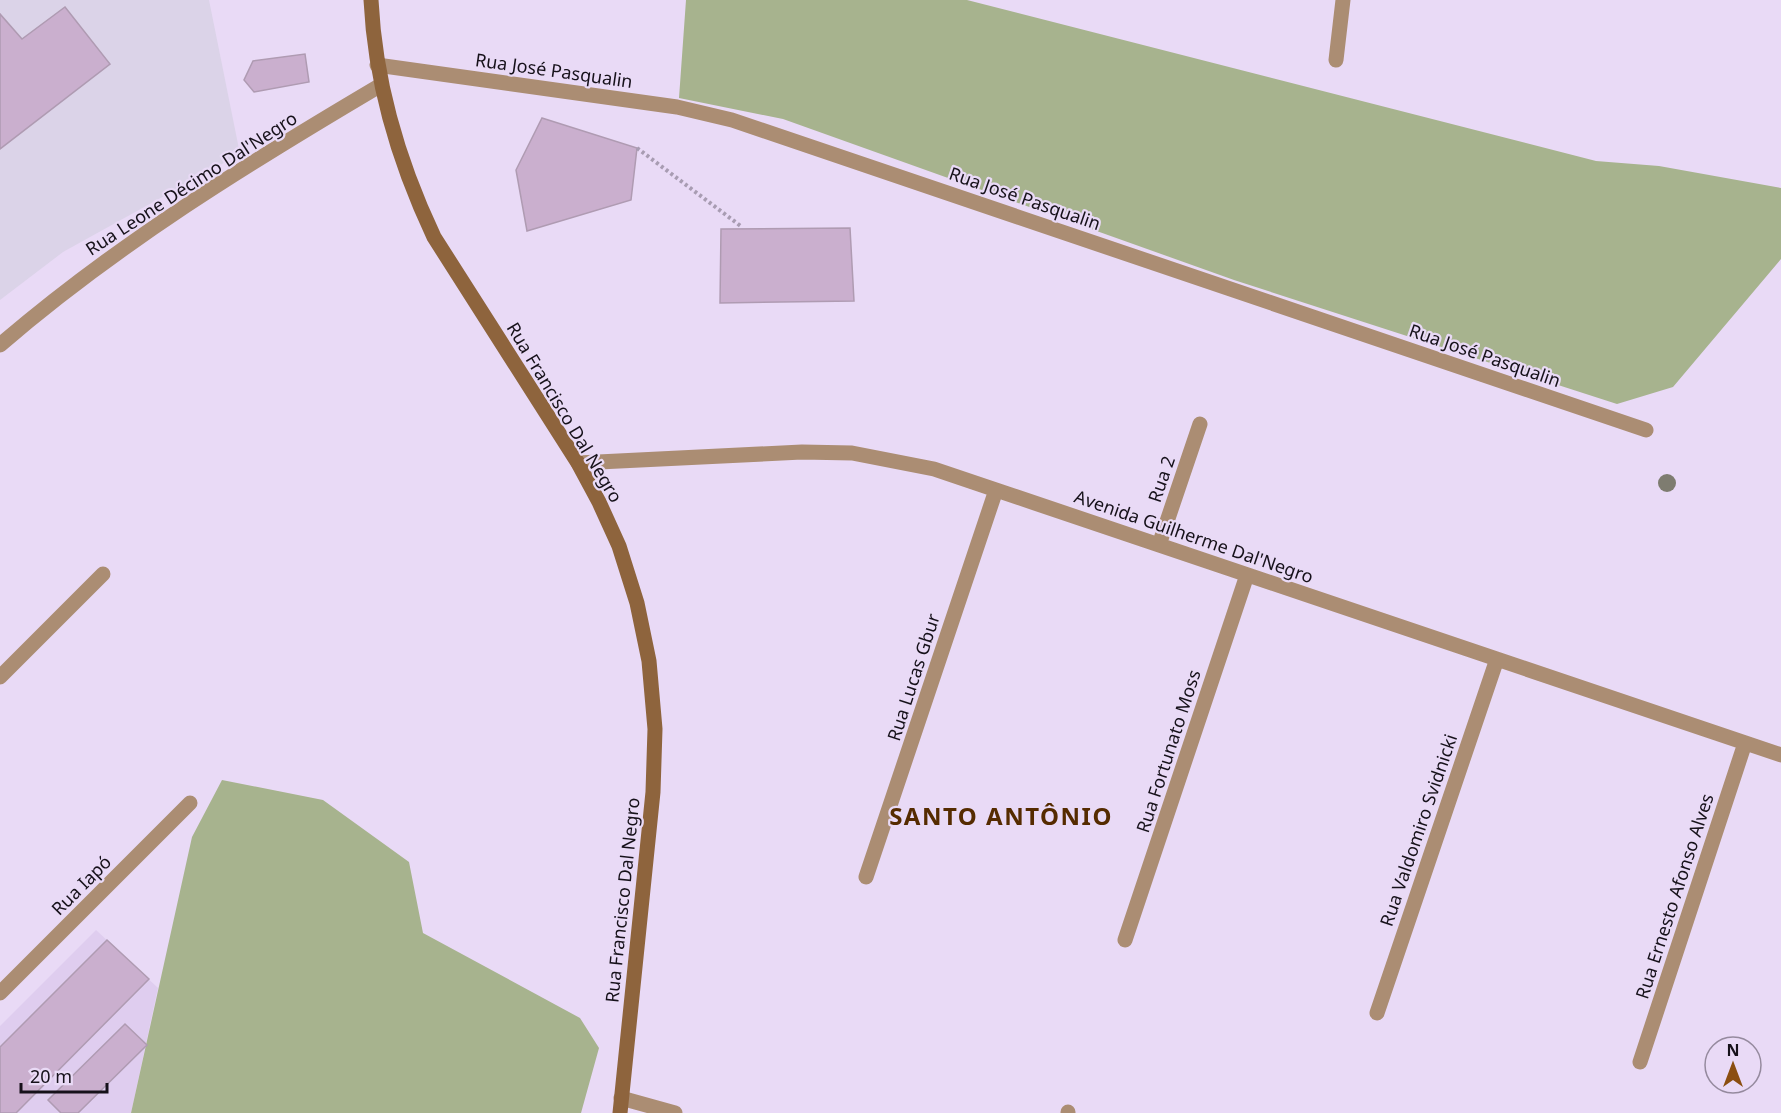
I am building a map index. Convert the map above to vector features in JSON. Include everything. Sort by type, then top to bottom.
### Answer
[{"type":"street","name":"Rua Francisco Dal Negro","points":[[371,0],[381,85],[416,198],[434,237],[578,463],[599,502],[619,546],[650,661],[655,729],[653,792],[621,1106]]},
{"type":"street","points":[[1336,60],[1343,0]]},
{"type":"street","name":"Rua José Pasqualin","points":[[377,65],[677,107],[732,120],[1646,430]]},
{"type":"street","name":"Rua Leone Décimo Dal'Negro","points":[[0,345],[114,254],[229,177],[381,85]]},
{"type":"street","name":"Rua 2","points":[[1159,545],[1200,424]]},
{"type":"street","name":"Avenida Guilherme Dal'Negro","points":[[578,463],[802,452],[852,453],[934,469],[1781,755]]},
{"type":"street","name":"Rua Lucas Gbur","points":[[867,877],[996,490]]},
{"type":"street","points":[[0,677],[103,574]]},
{"type":"street","name":"Rua Fortunato Moss","points":[[1125,940],[1247,575]]},
{"type":"street","name":"Rua Valdomiro Svidnicki","points":[[1377,1013],[1497,659]]},
{"type":"street","name":"Rua Ernesto Afonso Alves","points":[[1640,1062],[1745,743]]},
{"type":"street","name":"Rua Iapó","points":[[0,993],[190,803]]},
{"type":"street","points":[[621,1106],[675,1113]]},
{"type":"path","points":[[637,148],[742,227]]},
{"type":"shaded area","points":[[0,0],[209,0],[240,154],[63,252],[0,300]]},
{"type":"shaded area","points":[[96,930],[158,988],[131,1113],[0,1113],[0,1026]]},
{"type":"green space","points":[[686,0],[967,0],[1596,161],[1659,166],[1781,188],[1781,259],[1673,387],[1617,404],[1234,280],[783,119],[679,98]]},
{"type":"green space","points":[[222,780],[323,800],[409,862],[423,933],[580,1018],[599,1048],[581,1113],[131,1113],[192,837]]},
{"type":"building","points":[[65,7],[110,64],[0,149],[0,14],[22,39]]},
{"type":"building","points":[[305,54],[309,82],[254,92],[244,80],[253,61]]},
{"type":"building","points":[[542,118],[637,148],[631,200],[527,231],[516,170]]},
{"type":"building","points":[[850,228],[854,301],[720,303],[721,229]]},
{"type":"building","points":[[107,940],[149,979],[16,1113],[0,1113],[0,1047]]},
{"type":"building","points":[[125,1024],[147,1045],[78,1113],[61,1113],[48,1100]]},
{"type":"district","name":"SANTO ANTÔNIO","points":[[1001,815]]}]
